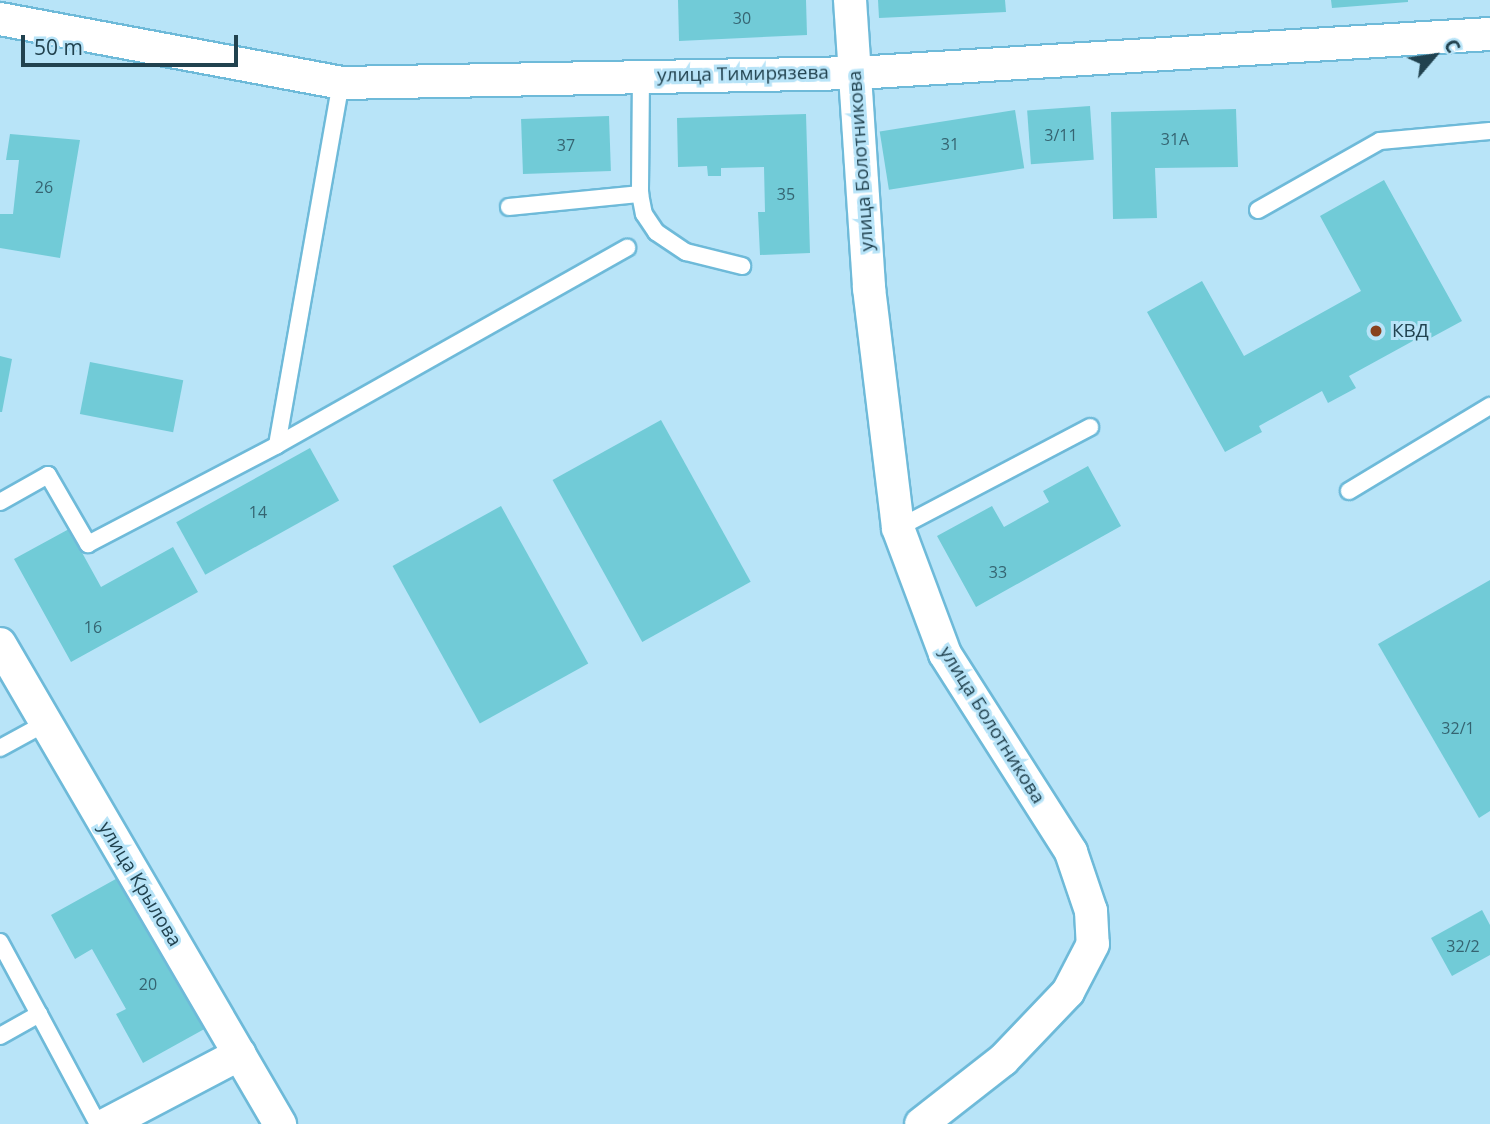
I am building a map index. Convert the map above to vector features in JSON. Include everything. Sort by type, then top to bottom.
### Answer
[{"type":"street","name":"улица Болотникова","points":[[850,0],[869,288],[898,528],[945,654],[1071,852],[1092,922],[1093,944],[1069,992],[1003,1060],[921,1124]]},
{"type":"street","name":"улица Тимирязева","points":[[0,19],[341,83],[641,75],[856,73],[1490,34]]},
{"type":"street","name":"улица Крылова","points":[[0,644],[44,724],[280,1124]]},
{"type":"street","points":[[107,1124],[240,1054]]},
{"type":"lane","points":[[641,75],[640,194],[644,214],[656,232],[686,251],[742,266]]},
{"type":"lane","points":[[278,445],[341,83]]},
{"type":"lane","points":[[1258,210],[1380,141],[1490,131]]},
{"type":"lane","points":[[509,207],[640,194]]},
{"type":"lane","points":[[0,502],[48,475],[88,544],[278,445],[627,248]]},
{"type":"lane","points":[[1349,491],[1490,405]]},
{"type":"lane","points":[[898,528],[1090,427]]},
{"type":"lane","points":[[0,748],[44,724]]},
{"type":"lane","points":[[0,942],[98,1124]]},
{"type":"lane","points":[[0,1036],[39,1014]]},
{"type":"building","points":[[678,0],[806,0],[807,35],[679,41]]},
{"type":"building","points":[[878,0],[1005,0],[1006,12],[879,18]]},
{"type":"building","points":[[1331,0],[1408,0],[1408,2],[1332,8]]},
{"type":"building","points":[[1090,106],[1094,160],[1031,164],[1027,110]]},
{"type":"building","points":[[1236,109],[1238,167],[1155,168],[1157,218],[1113,219],[1111,112]]},
{"type":"building","points":[[1015,110],[1024,168],[889,190],[880,131]]},
{"type":"building","points":[[806,114],[810,253],[760,255],[758,212],[765,212],[764,167],[721,168],[721,176],[708,176],[707,166],[678,167],[677,118]]},
{"type":"building","points":[[609,116],[611,171],[523,174],[521,119]]},
{"type":"building","points":[[10,134],[80,140],[60,258],[0,248],[0,214],[13,214],[19,160],[6,160]]},
{"type":"building","points":[[1384,180],[1462,321],[1425,341],[1422,336],[1349,376],[1356,388],[1328,403],[1322,391],[1259,426],[1262,432],[1225,452],[1147,312],[1202,281],[1244,356],[1361,291],[1320,216]]},
{"type":"building","points":[[0,356],[12,359],[2,412],[0,412]]},
{"type":"building","points":[[90,362],[183,380],[173,432],[80,414]]},
{"type":"building","points":[[661,420],[751,582],[642,642],[553,480]]},
{"type":"building","points":[[310,448],[339,500],[205,575],[176,522]]},
{"type":"building","points":[[1088,466],[1121,526],[976,607],[937,536],[992,506],[1004,527],[1049,502],[1043,491]]},
{"type":"building","points":[[501,506],[588,663],[480,724],[393,566]]},
{"type":"building","points":[[69,529],[101,587],[173,547],[198,592],[71,662],[14,559]]},
{"type":"building","points":[[1490,580],[1490,811],[1479,818],[1378,644]]},
{"type":"building","points":[[123,875],[208,1027],[143,1063],[116,1014],[126,1009],[92,949],[75,959],[51,915]]},
{"type":"building","points":[[1482,910],[1490,925],[1490,955],[1452,976],[1431,938]]},
{"type":"place","name":"КВД","points":[[1376,331]]}]
